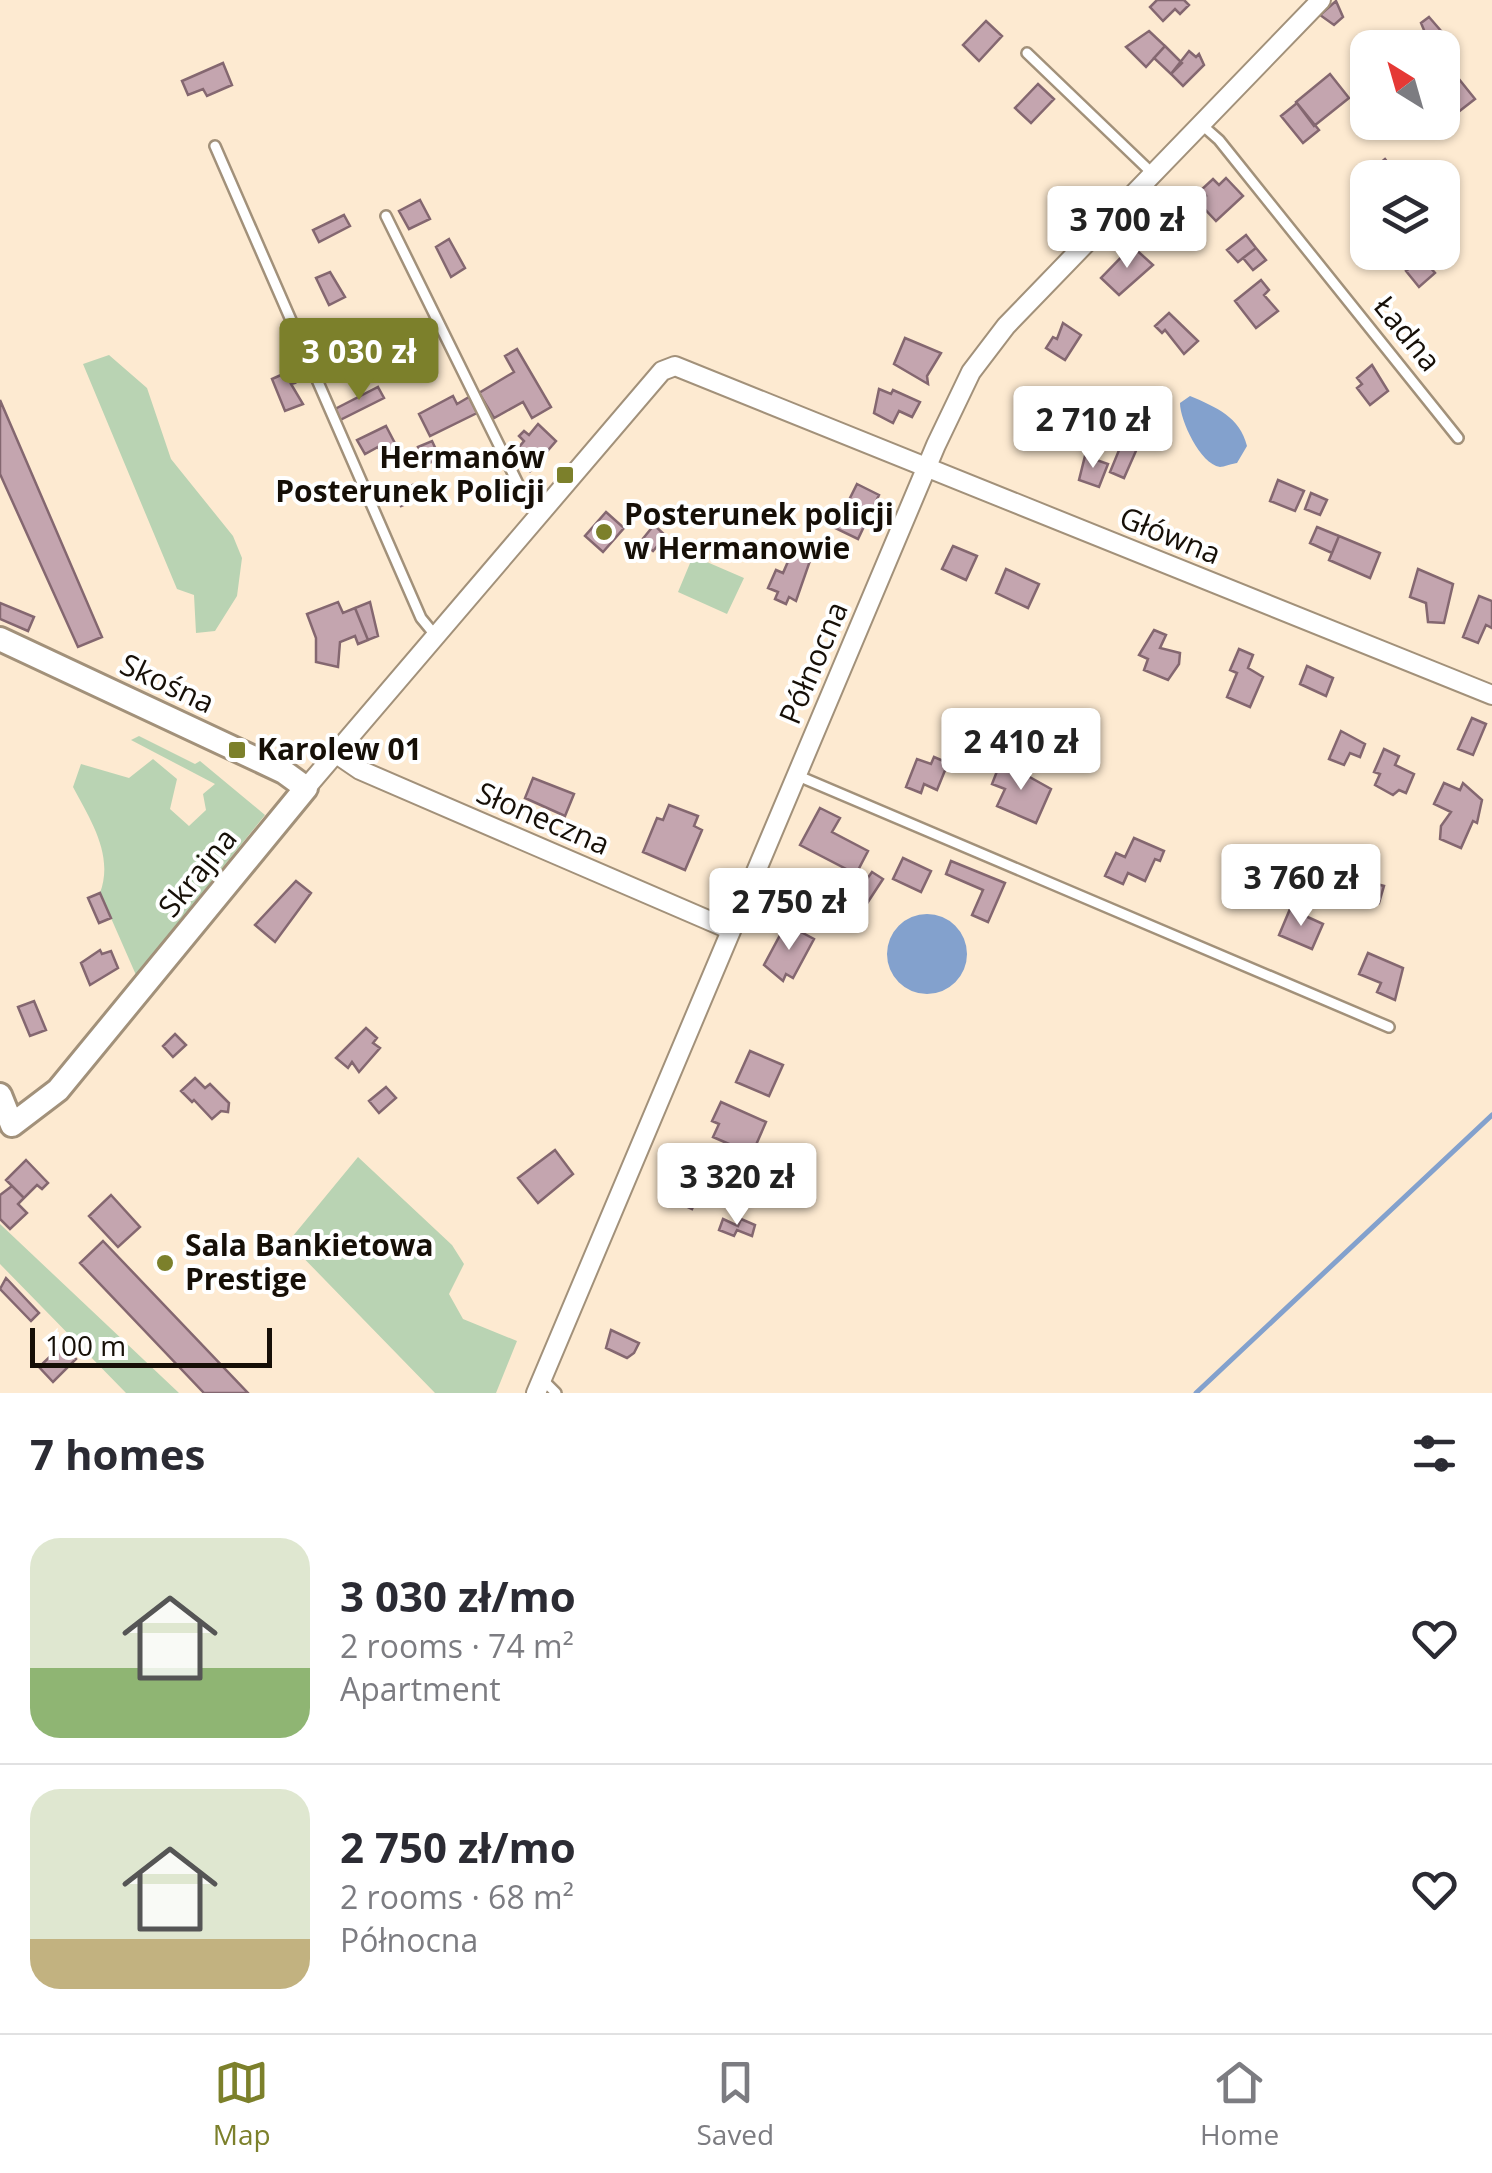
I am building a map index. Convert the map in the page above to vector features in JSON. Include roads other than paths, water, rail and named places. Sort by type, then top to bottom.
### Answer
[{"type":"street","name":"Północna","points":[[538,1386],[926,468],[987,348],[1321,0]]},
{"type":"street","name":"Główna","points":[[662,371],[681,367],[1492,695]]},
{"type":"street","name":"Skrajna","points":[[6,1132],[58,1090],[306,788],[662,371]]},
{"type":"street","name":"Skośna","points":[[0,639],[284,772],[306,788]]},
{"type":"street","name":"Słoneczna","points":[[336,753],[360,770],[731,930]]},
{"type":"street","points":[[0,1095],[6,1132]]},
{"type":"lane","points":[[1027,53],[1154,175]]},
{"type":"lane","name":"Ładna","points":[[1202,124],[1220,140],[1458,438]]},
{"type":"lane","points":[[215,146],[421,618],[436,636]]},
{"type":"lane","points":[[386,216],[528,504],[539,516]]},
{"type":"lane","points":[[796,775],[1390,1027]]},
{"type":"lane","points":[[538,1386],[556,1393]]},
{"type":"water","points":[[1190,396],[1218,409],[1239,428],[1247,446],[1237,463],[1220,467],[1199,450],[1181,411],[1180,403]]},
{"type":"water","points":[[927,914],[942,917],[955,926],[964,939],[964,969],[955,982],[942,991],[927,994],[912,991],[899,982],[890,969],[887,954],[890,939],[899,926],[912,917]]},
{"type":"waterway","points":[[1196,1393],[1492,1115]]},
{"type":"place","name":"Hermanów Posterunek Policji","points":[[565,475]]},
{"type":"place","name":"Posterunek policji w Hermanowie","points":[[604,532]]},
{"type":"place","name":"Karolew 01","points":[[237,750]]},
{"type":"place","name":"Sala Bankietowa Prestige","points":[[165,1263]]}]
